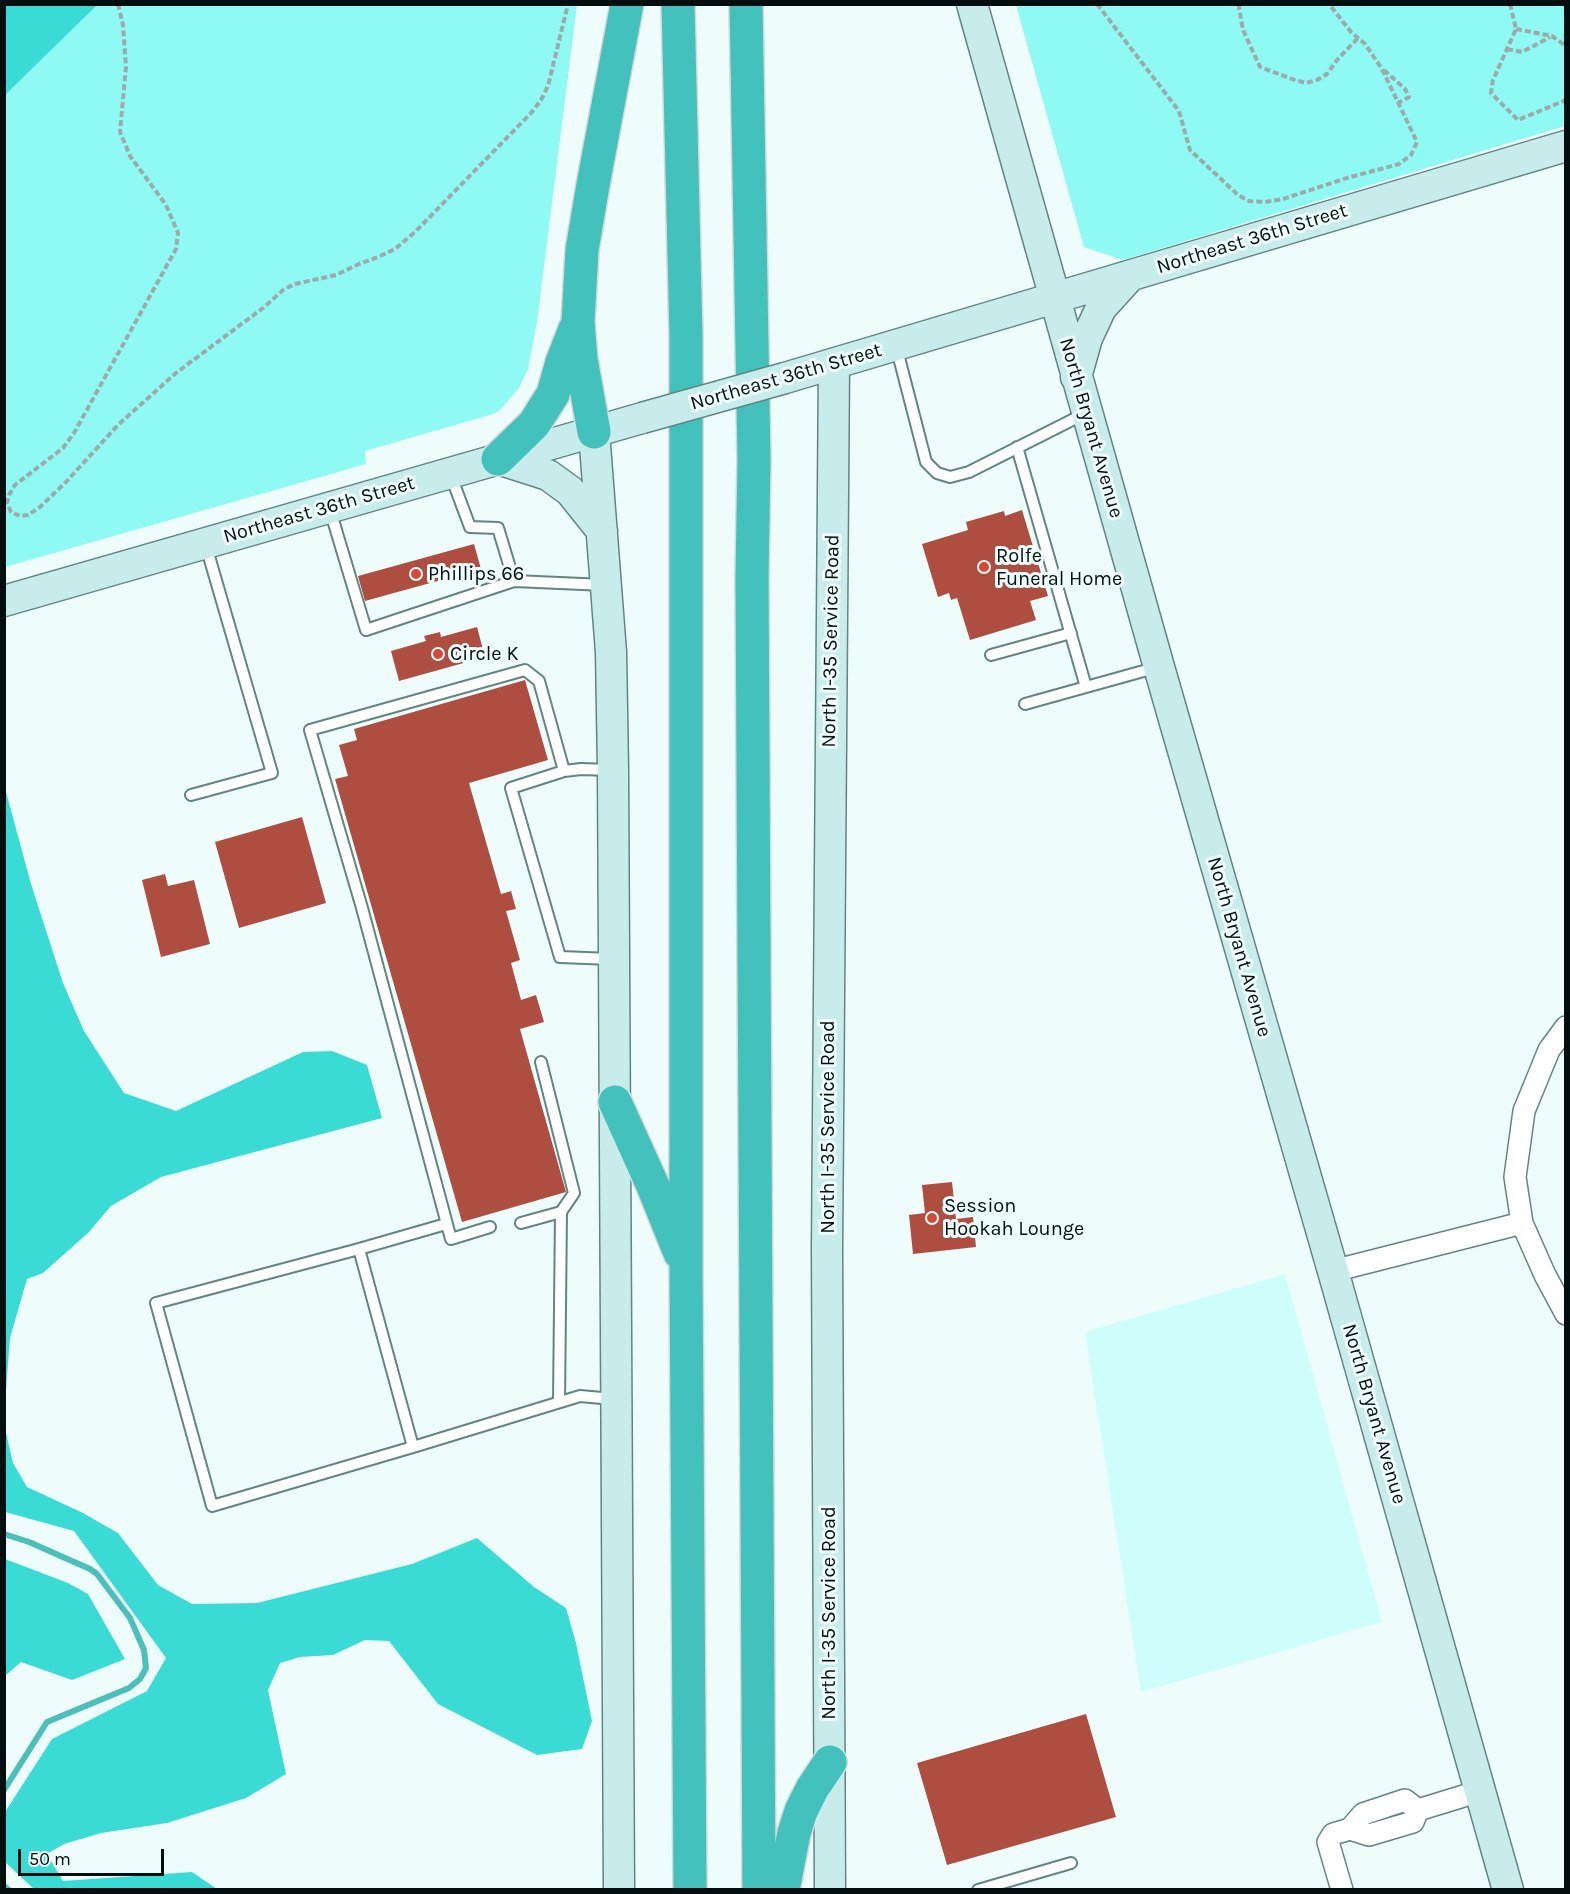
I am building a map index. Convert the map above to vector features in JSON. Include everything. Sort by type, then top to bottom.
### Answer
[{"type":"highway","points":[[594,432],[581,358],[578,322],[582,250],[627,4]]},
{"type":"highway","points":[[678,4],[686,338],[686,1269],[690,1890]]},
{"type":"highway","points":[[746,4],[754,438],[752,576],[759,1890]]},
{"type":"highway","points":[[498,459],[534,424],[553,394],[562,362],[578,322]]},
{"type":"highway","points":[[615,1102],[686,1269]]},
{"type":"highway","points":[[783,1890],[794,1833],[801,1812],[812,1789],[830,1762]]},
{"type":"main road","name":"North Bryant Avenue","points":[[972,4],[1076,377],[1334,1270],[1508,1890]]},
{"type":"main road","name":"Northeast 36th Street","points":[[4,601],[896,346],[1566,146]]},
{"type":"main road","points":[[1076,377],[1087,338],[1101,308],[1131,274]]},
{"type":"main road","name":"North I-35 Service Road","points":[[830,1890],[827,1249],[834,364]]},
{"type":"main road","points":[[594,432],[611,652],[620,1890]]},
{"type":"main road","points":[[498,459],[548,475],[570,491],[602,531]]},
{"type":"street","points":[[1566,1027],[1549,1050],[1524,1111],[1515,1177],[1522,1223],[1545,1275],[1566,1314]]},
{"type":"street","points":[[1334,1270],[1522,1223]]},
{"type":"street","points":[[1342,1890],[1328,1842],[1333,1834],[1350,1829],[1369,1835],[1413,1822],[1418,1810],[1480,1791]]},
{"type":"lane","points":[[896,346],[926,462],[937,473],[950,477],[969,472],[1087,412]]},
{"type":"lane","points":[[1017,447],[1086,687]]},
{"type":"lane","points":[[449,473],[470,527],[498,528],[514,581]]},
{"type":"lane","points":[[329,507],[366,630],[514,581],[606,585]]},
{"type":"lane","points":[[191,795],[272,773],[205,543]]},
{"type":"lane","points":[[991,655],[1071,633]]},
{"type":"lane","points":[[1026,704],[1159,667]]},
{"type":"lane","points":[[490,1227],[451,1239],[362,908],[310,730],[525,670],[539,681],[564,771]]},
{"type":"lane","points":[[613,770],[564,771],[511,788],[560,957],[614,959]]},
{"type":"lane","points":[[541,1062],[574,1193],[561,1212],[559,1402]]},
{"type":"lane","points":[[521,1223],[561,1212]]},
{"type":"lane","points":[[446,1224],[156,1303],[212,1506],[580,1396],[616,1399]]},
{"type":"lane","points":[[358,1249],[413,1447]]},
{"type":"lane","points":[[978,1890],[1071,1863]]},
{"type":"path","points":[[118,4],[123,25],[126,67],[120,132],[130,156],[166,205],[178,233],[176,249],[74,433],[63,448],[15,485],[9,495],[7,503],[11,512],[20,516],[28,515],[40,507],[118,425],[176,374],[263,308],[283,290],[295,284],[336,275],[378,257],[395,249],[415,232],[541,100],[548,86],[568,4]]},
{"type":"path","points":[[1097,4],[1179,111],[1190,150],[1238,195],[1249,201],[1265,202],[1283,199],[1399,164],[1411,155],[1417,142],[1382,69],[1365,44],[1351,32],[1329,4]]},
{"type":"path","points":[[1240,4],[1243,30],[1260,67],[1295,80],[1306,83],[1327,74],[1358,38]]},
{"type":"path","points":[[1510,4],[1516,29],[1493,80],[1491,93],[1518,120],[1566,100]]},
{"type":"path","points":[[1516,29],[1552,36],[1566,46]]},
{"type":"path","points":[[1508,49],[1522,52],[1552,36]]},
{"type":"path","points":[[1382,69],[1406,89],[1410,97],[1398,103]]},
{"type":"shaded area","points":[[5,4],[97,4],[97,5],[5,95]]},
{"type":"shaded area","points":[[5,5],[577,5],[537,322],[528,369],[519,388],[500,410],[493,414],[365,451],[366,464],[5,567]]},
{"type":"shaded area","points":[[1016,5],[1565,5],[1565,126],[1123,260],[1084,247]]},
{"type":"shaded area","points":[[5,788],[31,884],[63,983],[84,1031],[124,1093],[176,1111],[303,1052],[332,1051],[367,1065],[382,1118],[161,1177],[111,1206],[88,1233],[43,1273],[27,1279],[10,1338],[5,1404]]},
{"type":"shaded area","points":[[1285,1274],[1382,1622],[1141,1692],[1085,1332]]},
{"type":"shaded area","points":[[5,1428],[13,1463],[27,1487],[81,1512],[118,1533],[158,1585],[192,1604],[257,1603],[412,1564],[477,1538],[534,1587],[566,1608],[576,1643],[592,1721],[582,1749],[537,1755],[438,1704],[389,1641],[365,1640],[333,1655],[300,1657],[280,1663],[268,1690],[286,1774],[246,1798],[167,1823],[101,1833],[64,1844],[47,1854],[63,1881],[192,1872],[217,1889],[34,1889],[5,1862],[5,1812],[52,1739],[147,1691],[166,1658],[74,1531],[5,1512]]},
{"type":"shaded area","points":[[5,1559],[68,1583],[88,1594],[125,1659],[72,1680],[21,1662],[5,1676]]},
{"type":"building","name":"Rolfe Funeral Home","points":[[1022,510],[1048,596],[1030,601],[1036,620],[970,640],[957,598],[951,600],[949,593],[938,597],[922,544],[968,530],[966,522],[1004,511],[1005,516]]},
{"type":"building","name":"Phillips 66","points":[[474,544],[481,569],[365,601],[358,576]]},
{"type":"building","name":"Circle K","points":[[477,627],[485,657],[399,681],[391,651],[426,641],[424,636],[440,632],[441,637]]},
{"type":"building","points":[[525,680],[548,760],[469,783],[501,894],[511,891],[516,909],[506,911],[520,960],[511,963],[521,1000],[536,995],[544,1022],[520,1029],[566,1192],[462,1222],[335,779],[348,776],[339,745],[357,740],[354,729]]},
{"type":"building","points":[[302,817],[326,903],[239,928],[215,842]]},
{"type":"building","points":[[165,874],[168,886],[194,880],[210,944],[161,957],[142,880]]},
{"type":"building","name":"Session Hookah Lounge","points":[[952,1182],[956,1219],[973,1217],[976,1247],[913,1254],[909,1215],[925,1213],[922,1185]]},
{"type":"building","points":[[1086,1714],[1116,1817],[947,1865],[917,1763]]},
{"type":"waterway","points":[[4,1534],[29,1542],[97,1574],[130,1618],[144,1650],[146,1668],[140,1679],[129,1688],[47,1722],[4,1790]]},
{"type":"waterway","points":[[4,1886],[9,1890]]},
{"type":"place","name":"Rolfe Funeral Home","points":[[984,567]]},
{"type":"place","name":"Phillips 66","points":[[416,574]]},
{"type":"place","name":"Circle K","points":[[438,654]]},
{"type":"place","name":"Session Hookah Lounge","points":[[932,1218]]}]
